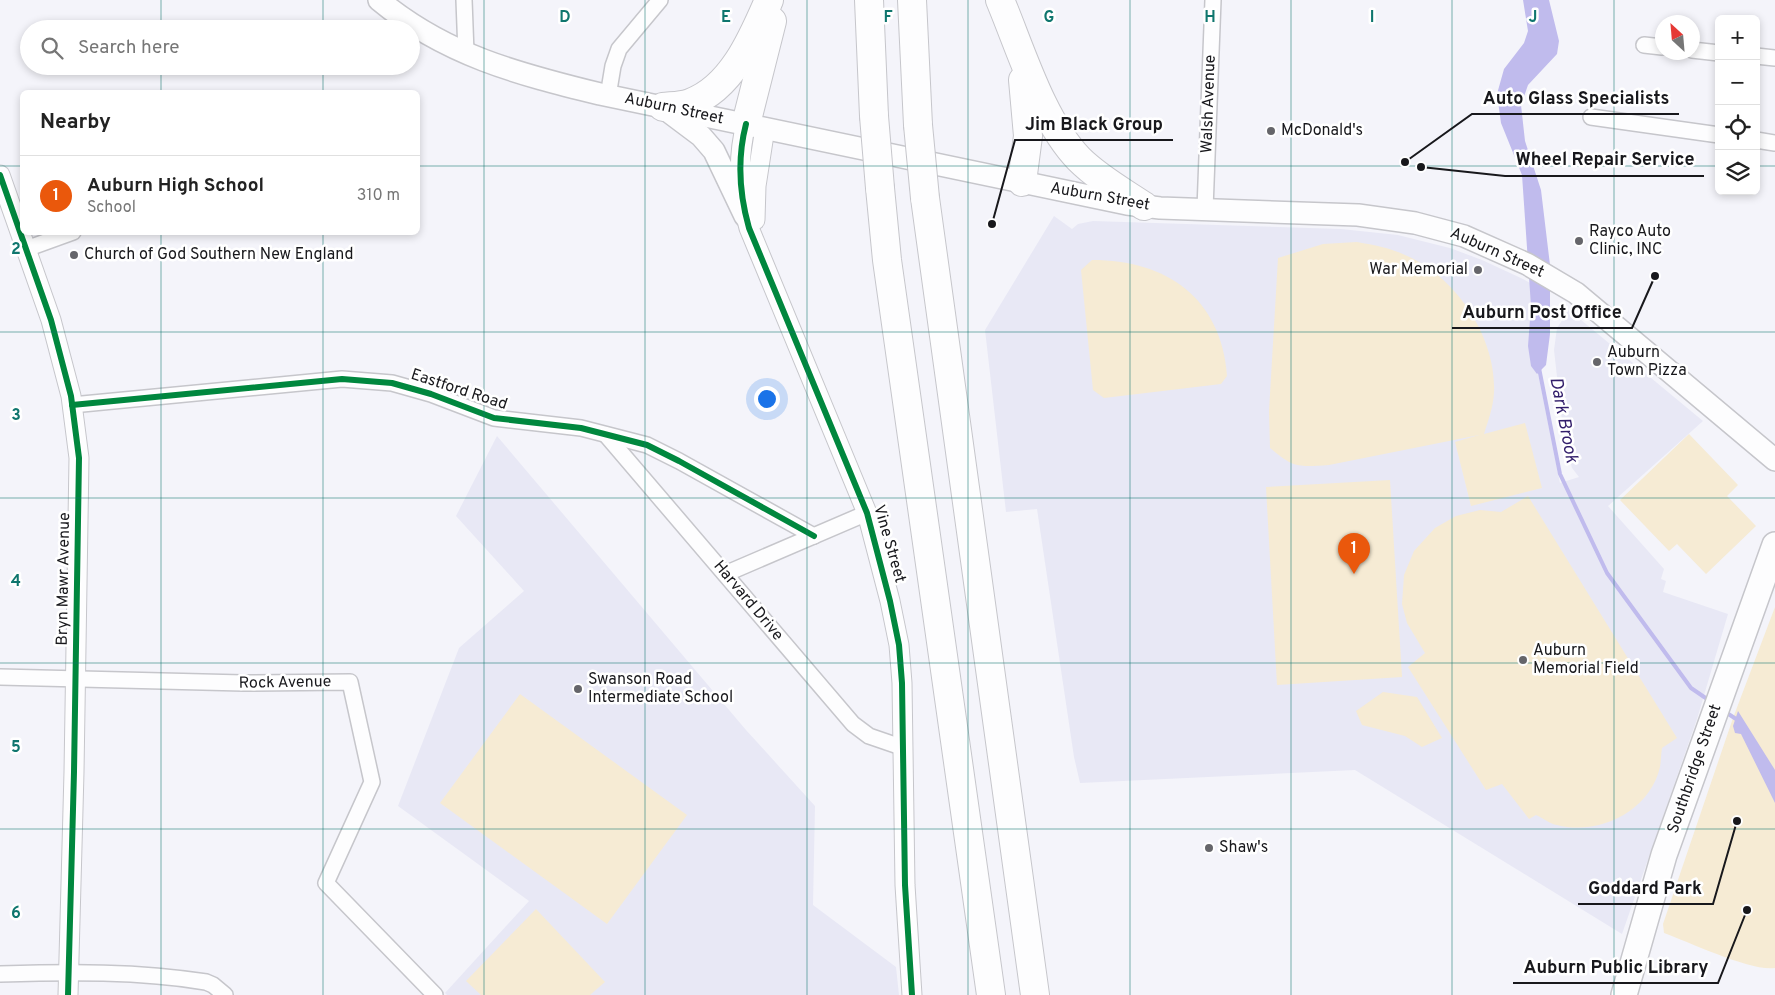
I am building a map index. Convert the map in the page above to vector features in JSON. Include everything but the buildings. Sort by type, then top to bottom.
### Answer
[{"type":"highway","points":[[663,107],[690,103],[716,86],[736,64],[754,34],[769,0]]},
{"type":"highway","points":[[755,126],[777,0]]},
{"type":"highway","points":[[868,0],[874,116],[887,260],[991,995]]},
{"type":"highway","points":[[912,0],[918,125],[925,198],[1035,995]]},
{"type":"highway","points":[[1005,12],[1022,73],[1028,115],[1028,136],[1022,182]]},
{"type":"highway","points":[[1005,12],[1043,102],[1066,143],[1087,167],[1144,206]]},
{"type":"main road","name":"Auburn Street","points":[[379,0],[406,20]]},
{"type":"main road","name":"Auburn Street","points":[[420,30],[449,46],[527,76],[608,96],[1022,182],[1144,206],[1358,215],[1415,223],[1464,236],[1527,264],[1556,279],[1576,293],[1775,460]]},
{"type":"main road","points":[[663,107],[701,136],[714,151],[745,216]]},
{"type":"main road","name":"Southbridge Street","points":[[1624,995],[1664,855],[1718,701],[1768,578],[1775,546]]},
{"type":"street","points":[[464,0],[466,53]]},
{"type":"street","points":[[608,96],[613,66],[619,49],[660,0]]},
{"type":"street","name":"Walsh Avenue","points":[[1205,209],[1213,0]]},
{"type":"street","points":[[1644,45],[1655,46]]},
{"type":"street","points":[[1700,51],[1715,52]]},
{"type":"street","points":[[1760,56],[1775,58]]},
{"type":"street","points":[[1591,117],[1715,134]]},
{"type":"street","name":"Vine Street","points":[[755,126],[740,149],[740,182],[745,216],[775,296],[867,513],[883,572],[898,645],[902,682],[904,748],[906,919],[912,995]]},
{"type":"street","name":"Vine Street","points":[[755,126],[757,170],[754,216],[760,246],[775,296]]},
{"type":"street","points":[[1760,141],[1775,143]]},
{"type":"street","name":"Bryn Mawr Avenue","points":[[0,175],[20,232]]},
{"type":"street","name":"Bryn Mawr Avenue","points":[[21,235],[52,320],[72,405],[78,458],[76,680],[68,995]]},
{"type":"street","points":[[26,249],[65,235]]},
{"type":"street","name":"Eastford Road","points":[[72,405],[342,379],[366,380],[419,390],[494,418],[581,428],[636,441],[668,455],[814,536]]},
{"type":"street","name":"Harvard Drive","points":[[606,435],[853,724],[869,736],[904,748]]},
{"type":"street","points":[[725,574],[867,513]]},
{"type":"street","name":"Rock Avenue","points":[[0,677],[243,683],[350,682],[372,782],[326,883],[435,995]]},
{"type":"street","points":[[0,974],[69,971],[179,977],[213,984],[225,995]]},
{"type":"shaded area","points":[[1523,0],[1549,0],[1559,41],[1557,54],[1528,85],[1521,105],[1525,141],[1541,190],[1550,265],[1550,334],[1546,365],[1537,374],[1531,366],[1528,346],[1531,306],[1522,175],[1501,123],[1497,94],[1504,69],[1524,43],[1528,31]]},
{"type":"shaded area","points":[[1054,216],[1072,229],[1078,224],[1093,221],[1341,229],[1398,235],[1450,248],[1523,279],[1545,292],[1537,368],[1560,483],[1579,477],[1572,468],[1564,439],[1554,350],[1557,328],[1569,310],[1703,421],[1608,506],[1664,569],[1661,579],[1666,581],[1663,592],[1728,614],[1697,719],[1622,934],[1355,770],[1080,783],[1074,757],[1037,509],[1006,512],[985,330]]},
{"type":"shaded area","points":[[1357,242],[1388,249],[1424,265],[1456,293],[1470,311],[1489,351],[1493,372],[1494,393],[1484,434],[1525,423],[1542,488],[1471,506],[1455,442],[1479,435],[1329,465],[1296,465],[1270,448],[1269,411],[1278,258],[1323,244]]},
{"type":"shaded area","points":[[1092,260],[1119,262],[1144,267],[1166,276],[1185,289],[1201,305],[1214,325],[1223,349],[1227,376],[1221,384],[1104,398],[1093,390],[1081,270]]},
{"type":"shaded area","points":[[1689,434],[1738,485],[1727,496],[1756,526],[1706,574],[1677,544],[1669,551],[1620,500]]},
{"type":"shaded area","name":"Swanson Road Intermediate School","points":[[497,436],[746,730],[815,806],[813,905],[896,967],[899,995],[447,995],[445,993],[529,901],[398,806],[459,648],[524,591],[456,516]]},
{"type":"shaded area","points":[[1390,480],[1402,677],[1277,685],[1266,487]]},
{"type":"shaded area","name":"Auburn Memorial Field","points":[[1528,496],[1677,738],[1662,748],[1660,767],[1654,783],[1646,796],[1634,808],[1620,817],[1589,827],[1557,825],[1536,815],[1529,819],[1502,784],[1486,790],[1408,667],[1425,653],[1407,623],[1402,604],[1404,575],[1414,551],[1435,528],[1456,516],[1480,510],[1501,512]]},
{"type":"shaded area","points":[[1775,607],[1775,968],[1765,968],[1736,961],[1664,933],[1663,924],[1733,718]]},
{"type":"shaded area","points":[[1383,692],[1417,697],[1442,738],[1422,747],[1405,736],[1362,725],[1356,711]]},
{"type":"shaded area","points":[[520,694],[687,815],[607,924],[440,803]]},
{"type":"shaded area","points":[[1738,711],[1775,770],[1775,803],[1741,734],[1735,733],[1733,726]]},
{"type":"shaded area","points":[[536,909],[605,982],[590,995],[481,995],[466,981]]},
{"type":"waterway","name":"Dark Brook","points":[[1539,368],[1560,474],[1607,573],[1691,688],[1710,701]]},
{"type":"waterway","name":"Dark Brook","points":[[1724,711],[1739,721]]},
{"type":"cycle path","points":[[746,124],[741,150],[740,176],[749,228],[867,513],[890,601],[899,645],[902,683],[905,885],[912,995]]},
{"type":"cycle path","points":[[0,175],[20,232]]},
{"type":"cycle path","points":[[21,235],[51,320],[71,396],[79,458],[68,995]]},
{"type":"cycle path","points":[[72,405],[342,379],[392,383],[431,394],[494,418],[581,428],[647,445],[814,536]]},
{"type":"place","name":"McDonald's","points":[[1271,131]]},
{"type":"place","name":"Auto Glass Specialists","points":[[1405,162]]},
{"type":"place","name":"Wheel Repair Service","points":[[1421,167]]},
{"type":"place","name":"Jim Black Group","points":[[992,224]]},
{"type":"place","name":"Rayco Auto Clinic, INC","points":[[1579,241]]},
{"type":"place","name":"Church of God Southern New England","points":[[74,255]]},
{"type":"place","name":"War Memorial","points":[[1478,270]]},
{"type":"place","name":"Auburn Post Office","points":[[1655,276]]},
{"type":"place","name":"Auburn Town Pizza","points":[[1597,362]]},
{"type":"place","name":"Auburn High School","points":[[1354,574]]},
{"type":"place","name":"Auburn Memorial Field","points":[[1523,660]]},
{"type":"place","name":"Swanson Road Intermediate School","points":[[578,689]]},
{"type":"place","name":"Goddard Park","points":[[1737,821]]},
{"type":"place","name":"Shaw's","points":[[1209,848]]},
{"type":"place","name":"Auburn Public Library","points":[[1747,910]]}]
